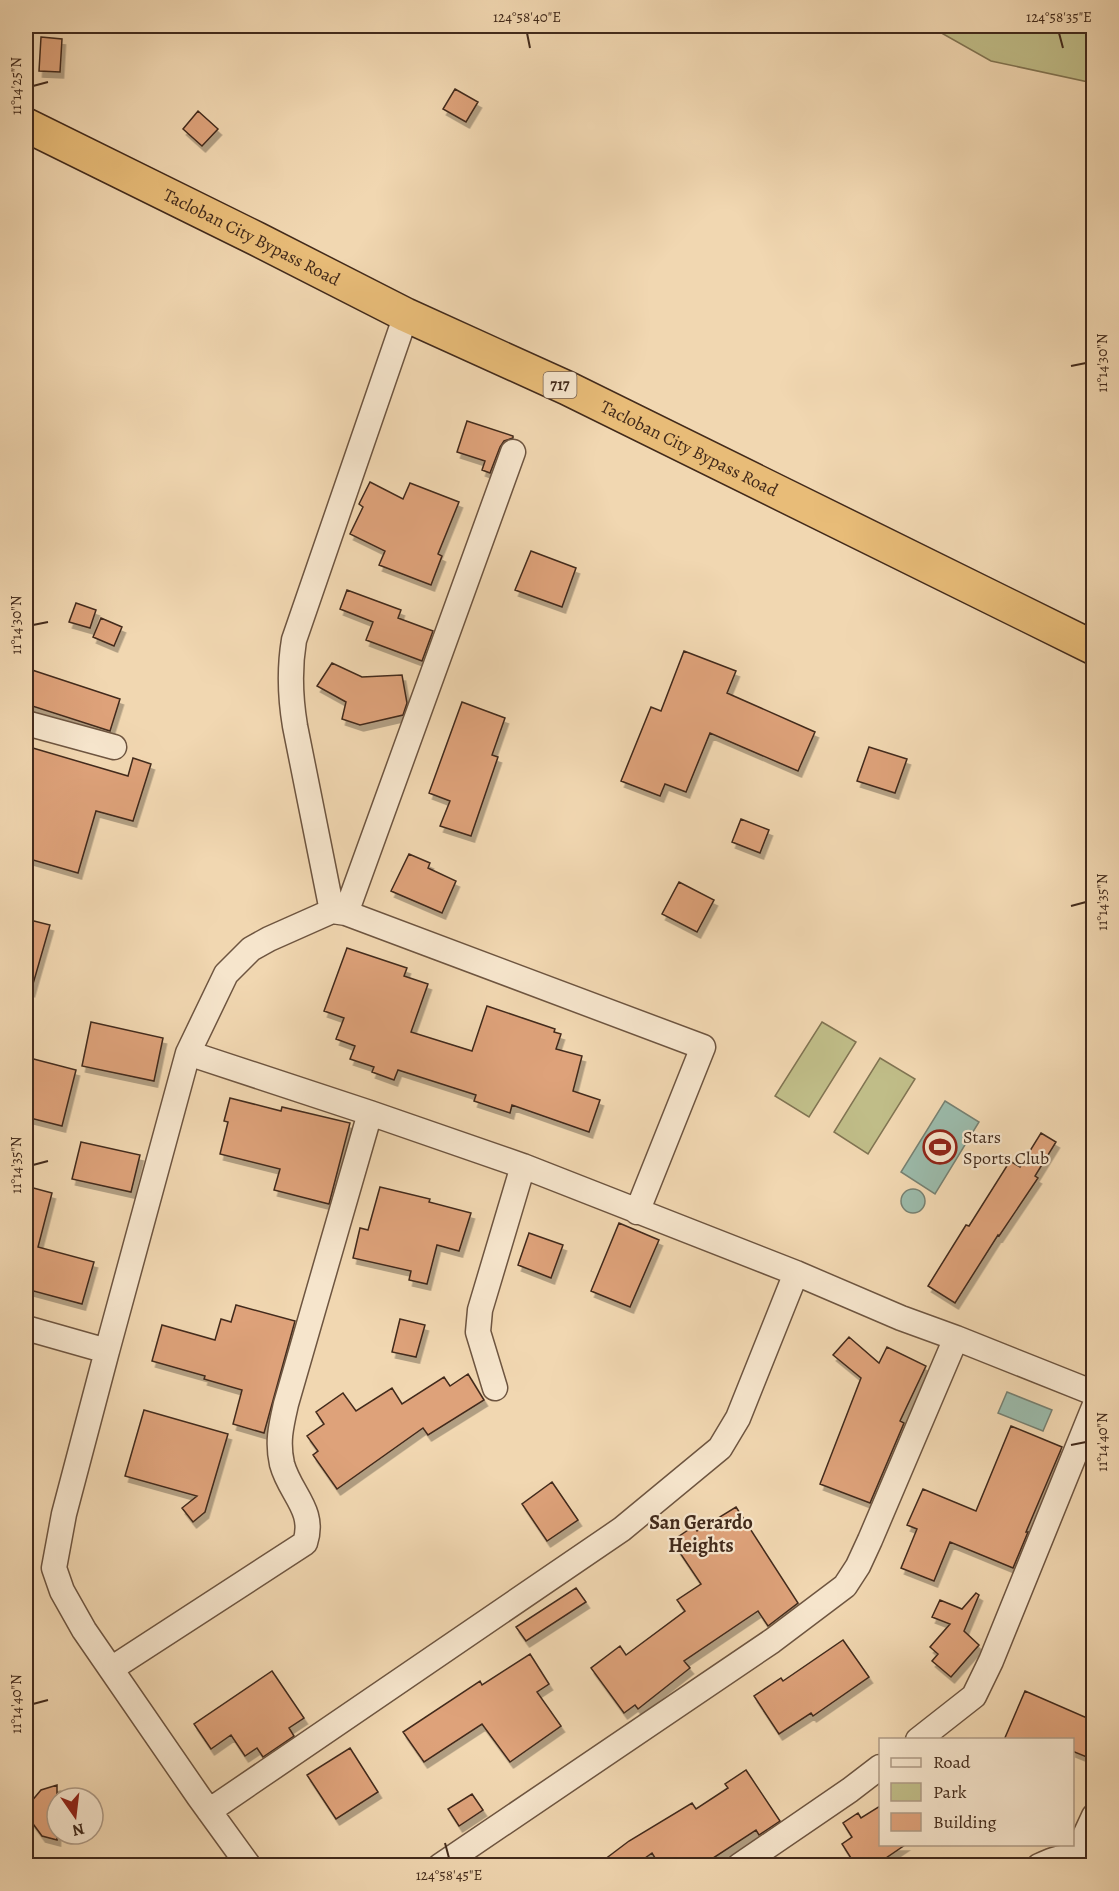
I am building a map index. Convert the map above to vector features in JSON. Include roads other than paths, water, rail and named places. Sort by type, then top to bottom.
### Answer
[{"type":"highway","name":"Tacloban City Bypass Road","points":[[26,125],[257,238],[406,315],[567,388],[1094,648]]},
{"type":"street","points":[[339,912],[295,726],[290,696],[289,669],[294,640],[406,315]]},
{"type":"street","points":[[339,912],[513,452]]},
{"type":"street","points":[[26,723],[114,747]]},
{"type":"street","points":[[249,1866],[84,1630],[62,1591],[54,1568],[64,1514],[188,1053],[226,974],[251,949],[269,939],[339,912],[703,1047],[637,1212]]},
{"type":"street","points":[[188,1053],[523,1166],[1094,1393]]},
{"type":"street","points":[[111,1669],[305,1543],[309,1531],[308,1518],[283,1467],[278,1441],[286,1404],[370,1113]]},
{"type":"street","points":[[495,1388],[478,1332],[480,1310],[523,1166]]},
{"type":"street","points":[[209,1811],[622,1529],[720,1448],[738,1419],[796,1273]]},
{"type":"street","points":[[26,1328],[107,1351]]},
{"type":"street","points":[[440,1866],[762,1648],[845,1586],[858,1566],[870,1540],[956,1338]]},
{"type":"street","points":[[921,1738],[974,1696],[991,1660],[1094,1407]]},
{"type":"street","points":[[739,1866],[879,1768]]},
{"type":"street","points":[[1039,1866],[1058,1858],[1083,1861],[1094,1816]]},
{"type":"place","name":"Stars Sports Club","points":[[940,1147]]},
{"type":"district","name":"San Gerardo Heights","points":[[701,1534]]}]
